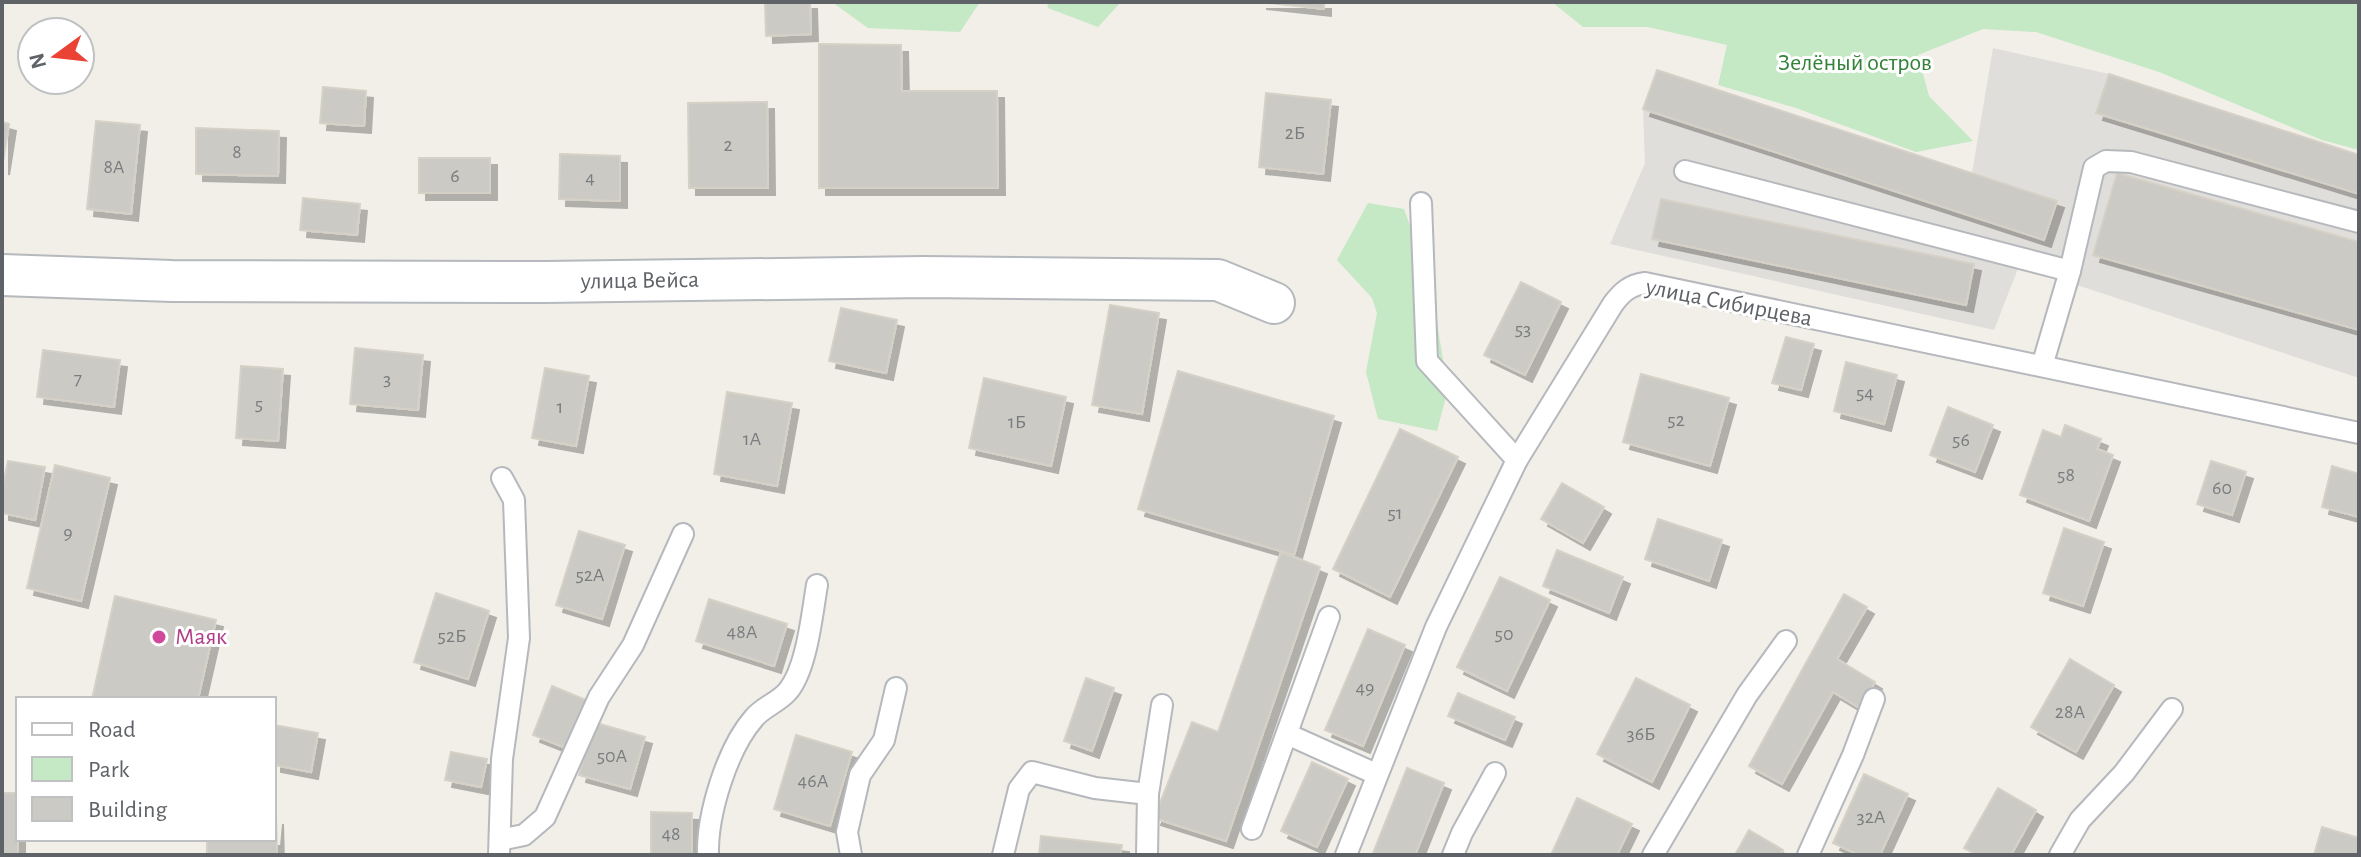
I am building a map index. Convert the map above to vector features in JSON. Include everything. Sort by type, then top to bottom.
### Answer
[{"type":"street","name":"улица Вейса","points":[[2,275],[172,281],[545,282],[924,277],[1218,280],[1274,303]]},
{"type":"lane","points":[[2042,366],[2070,271],[2094,168],[2106,161],[2131,162],[2359,222]]},
{"type":"lane","points":[[1685,171],[2070,271]]},
{"type":"lane","points":[[1421,203],[1427,361],[1517,460]]},
{"type":"lane","name":"улица Сибирцева","points":[[1346,855],[1436,627],[1517,460],[1613,304],[1635,285],[1645,283],[2359,433]]},
{"type":"lane","points":[[502,478],[514,500],[519,638],[502,759],[499,847],[524,835],[545,817],[599,697],[633,645],[683,534]]},
{"type":"lane","points":[[708,855],[708,840],[722,773],[754,717],[789,690],[805,652],[817,585]]},
{"type":"lane","points":[[1252,829],[1329,617]]},
{"type":"lane","points":[[1653,855],[1747,695],[1786,641]]},
{"type":"lane","points":[[851,855],[847,832],[860,775],[884,740],[896,688]]},
{"type":"lane","points":[[1808,855],[1853,755],[1874,699]]},
{"type":"lane","points":[[1147,855],[1148,794],[1162,705]]},
{"type":"lane","points":[[2060,855],[2080,820],[2124,773],[2172,709]]},
{"type":"lane","points":[[1287,734],[1376,774]]},
{"type":"lane","points":[[1003,855],[1019,789],[1032,772],[1095,788],[1148,794]]},
{"type":"lane","points":[[1453,855],[1495,773]]},
{"type":"shaded area","points":[[1993,48],[2109,74],[2359,155],[2359,378],[2019,266],[1994,330],[1610,244],[1645,163],[1643,109],[1657,70],[1972,173]]},
{"type":"green space","points":[[832,2],[980,2],[960,32],[868,28]]},
{"type":"green space","points":[[1047,2],[1121,2],[1098,27],[1048,8]]},
{"type":"green space","name":"Зелёный остров","points":[[1552,2],[2359,2],[2359,150],[2322,140],[2159,72],[2036,32],[1983,29],[1918,55],[1929,96],[1973,141],[1916,152],[1796,108],[1718,85],[1727,45],[1648,27],[1583,27]]},
{"type":"green space","points":[[1368,203],[1404,209],[1430,282],[1448,389],[1437,431],[1378,419],[1366,372],[1377,313],[1372,298],[1337,260]]},
{"type":"building","points":[[765,2],[810,2],[811,34],[766,36]]},
{"type":"building","points":[[1259,2],[1324,2],[1324,9]]},
{"type":"building","points":[[819,44],[901,45],[902,91],[997,91],[998,188],[819,188]]},
{"type":"building","points":[[1657,70],[2057,201],[2044,240],[1643,109]]},
{"type":"building","points":[[2109,74],[2359,155],[2359,194],[2096,113]]},
{"type":"building","points":[[323,87],[366,91],[364,126],[320,123]]},
{"type":"building","points":[[1266,93],[1331,100],[1323,174],[1259,167]]},
{"type":"building","points":[[767,102],[768,188],[689,188],[688,103]]},
{"type":"building","points":[[96,121],[140,125],[131,214],[87,209]]},
{"type":"building","points":[[2,122],[9,124],[2,168]]},
{"type":"building","points":[[196,128],[279,131],[278,176],[196,174]]},
{"type":"building","points":[[560,154],[620,156],[620,201],[559,199]]},
{"type":"building","points":[[419,158],[490,158],[490,193],[419,193]]},
{"type":"building","points":[[2117,173],[2359,242],[2359,330],[2093,255]]},
{"type":"building","points":[[303,198],[360,204],[357,235],[300,230]]},
{"type":"building","points":[[1661,199],[1974,264],[1966,305],[1652,239]]},
{"type":"building","points":[[1521,282],[1561,302],[1525,375],[1484,355]]},
{"type":"building","points":[[1110,305],[1159,313],[1142,414],[1092,405]]},
{"type":"building","points":[[841,308],[897,320],[886,373],[829,361]]},
{"type":"building","points":[[1786,337],[1814,344],[1801,390],[1772,383]]},
{"type":"building","points":[[355,348],[423,355],[418,410],[350,404]]},
{"type":"building","points":[[43,350],[120,360],[114,407],[37,397]]},
{"type":"building","points":[[1846,362],[1897,375],[1884,424],[1834,411]]},
{"type":"building","points":[[241,366],[283,369],[278,441],[236,438]]},
{"type":"building","points":[[545,368],[589,376],[576,446],[532,438]]},
{"type":"building","points":[[1178,371],[1334,416],[1294,555],[1138,509]]},
{"type":"building","points":[[1641,374],[1729,398],[1710,466],[1623,442]]},
{"type":"building","points":[[984,378],[1066,397],[1051,466],[969,448]]},
{"type":"building","points":[[727,392],[792,403],[777,486],[714,474]]},
{"type":"building","points":[[1948,407],[1993,425],[1975,472],[1930,455]]},
{"type":"building","points":[[2065,425],[2101,439],[2097,449],[2113,455],[2089,521],[2020,495],[2043,430],[2061,437]]},
{"type":"building","points":[[1400,429],[1458,457],[1390,597],[1333,569]]},
{"type":"building","points":[[8,461],[45,467],[35,520],[2,513],[2,490]]},
{"type":"building","points":[[2211,461],[2246,472],[2232,515],[2197,504]]},
{"type":"building","points":[[55,465],[110,478],[81,601],[27,588]]},
{"type":"building","points":[[2332,466],[2359,474],[2359,517],[2322,507]]},
{"type":"building","points":[[1562,483],[1604,507],[1583,543],[1541,519]]},
{"type":"building","points":[[1658,519],[1722,540],[1709,581],[1645,559]]},
{"type":"building","points":[[2064,528],[2104,542],[2083,606],[2043,593]]},
{"type":"building","points":[[579,531],[625,545],[602,619],[556,605]]},
{"type":"building","points":[[1557,550],[1623,577],[1609,613],[1543,586]]},
{"type":"building","points":[[1281,552],[1320,567],[1226,841],[1154,818],[1192,722],[1218,732]]},
{"type":"building","points":[[1500,577],[1550,600],[1507,691],[1457,667]]},
{"type":"building","points":[[436,593],[489,611],[468,679],[414,662]]},
{"type":"building","points":[[1844,594],[1867,607],[1837,659],[1875,682],[1860,708],[1833,692],[1782,784],[1749,766]]},
{"type":"building","name":"Маяк","points":[[115,596],[216,620],[198,697],[92,697]]},
{"type":"building","points":[[709,599],[787,624],[774,666],[696,641]]},
{"type":"building","points":[[1368,629],[1405,645],[1363,746],[1325,730]]},
{"type":"building","points":[[2070,659],[2114,685],[2076,752],[2031,727]]},
{"type":"building","points":[[1086,678],[1114,688],[1092,751],[1064,741]]},
{"type":"building","points":[[1636,678],[1690,705],[1652,782],[1597,754]]},
{"type":"building","points":[[552,686],[586,700],[566,748],[533,735]]},
{"type":"building","points":[[1458,693],[1515,717],[1505,740],[1448,716]]},
{"type":"building","points":[[593,722],[645,737],[630,789],[579,775]]},
{"type":"building","points":[[276,725],[318,733],[311,772],[276,765]]},
{"type":"building","points":[[796,735],[852,752],[830,826],[774,809]]},
{"type":"building","points":[[451,752],[487,759],[481,787],[445,780]]},
{"type":"building","points":[[1312,762],[1348,779],[1317,847],[1281,831]]},
{"type":"building","points":[[1407,768],[1444,783],[1415,855],[1376,855],[1373,853]]},
{"type":"building","points":[[1864,774],[1908,794],[1880,855],[1859,855],[1833,843]]},
{"type":"building","points":[[1998,788],[2036,810],[2011,855],[1977,855],[1964,848]]},
{"type":"building","points":[[2,793],[16,793],[18,855],[2,855]]},
{"type":"building","points":[[1577,798],[1632,824],[1617,855],[1551,855]]},
{"type":"building","points":[[651,812],[692,813],[692,855],[651,855]]},
{"type":"building","points":[[276,817],[277,855],[207,855],[207,841],[276,841]]},
{"type":"building","points":[[2322,827],[2359,838],[2359,855],[2314,855]]},
{"type":"building","points":[[1749,830],[1783,850],[1780,855],[1735,855]]},
{"type":"building","points":[[1041,836],[1122,845],[1120,855],[1039,855]]},
{"type":"place","name":"Маяк","points":[[159,637]]}]
